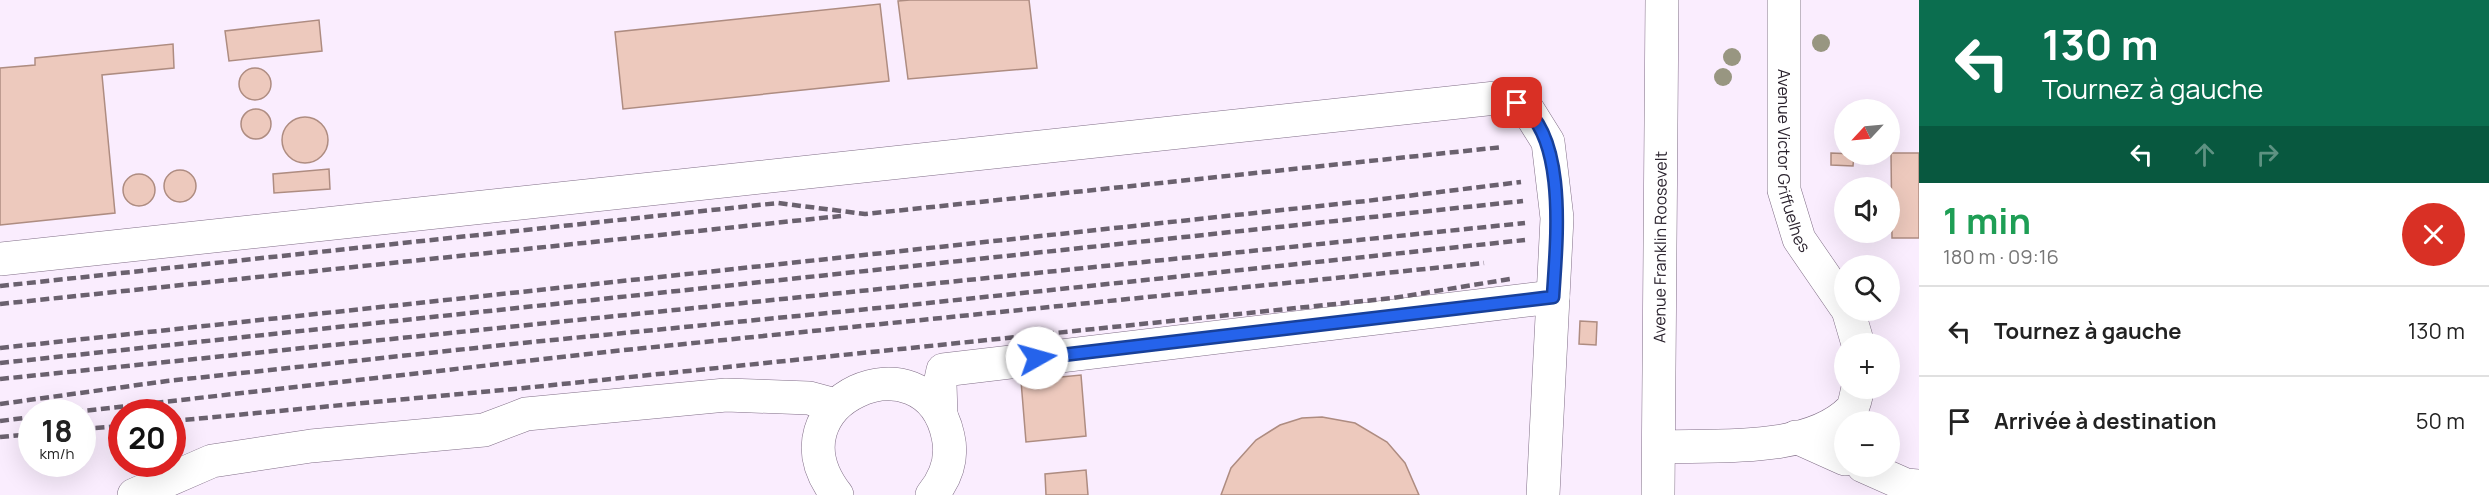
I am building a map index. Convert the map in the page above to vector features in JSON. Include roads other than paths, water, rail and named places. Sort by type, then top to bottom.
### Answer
[{"type":"street","name":"Avenue Franklin Roosevelt","points":[[1658,495],[1662,0]]},
{"type":"street","name":"Avenue Victor Griffuelhes","points":[[1784,0],[1784,189],[1798,239],[1834,290]]},
{"type":"street","points":[[0,259],[1505,97],[1528,110],[1548,142],[1557,218],[1544,495]]},
{"type":"street","points":[[957,495],[950,459],[949,436],[941,415],[940,384],[943,370],[1553,297]]},
{"type":"street","points":[[837,495],[826,480],[820,465],[818,448],[820,432],[835,405],[860,387],[891,383],[920,393],[941,415]]},
{"type":"street","points":[[134,495],[212,460],[311,446],[484,430],[526,414],[726,395],[809,398],[835,405]]},
{"type":"street","points":[[1660,447],[1773,442],[1819,432],[1852,409],[1855,399]]},
{"type":"street","points":[[1796,437],[1834,454]]},
{"type":"street","points":[[932,495],[946,474],[950,459]]},
{"type":"street","points":[[1888,477],[1906,485],[1919,486]]},
{"type":"railway","points":[[0,286],[778,203],[865,214],[1503,147]]},
{"type":"railway","points":[[0,348],[1366,201],[1521,182]]},
{"type":"railway","points":[[0,363],[1523,201]]},
{"type":"railway","points":[[0,304],[841,216]]},
{"type":"railway","points":[[0,379],[1525,223]]},
{"type":"railway","points":[[0,404],[167,381],[1525,240]]},
{"type":"railway","points":[[96,410],[615,351],[1484,263]]},
{"type":"railway","points":[[186,420],[524,388],[1393,298],[1510,279]]},
{"type":"railway","points":[[0,421],[18,419]]},
{"type":"railway","points":[[96,428],[108,427]]},
{"type":"railway","points":[[0,437],[18,435]]}]
